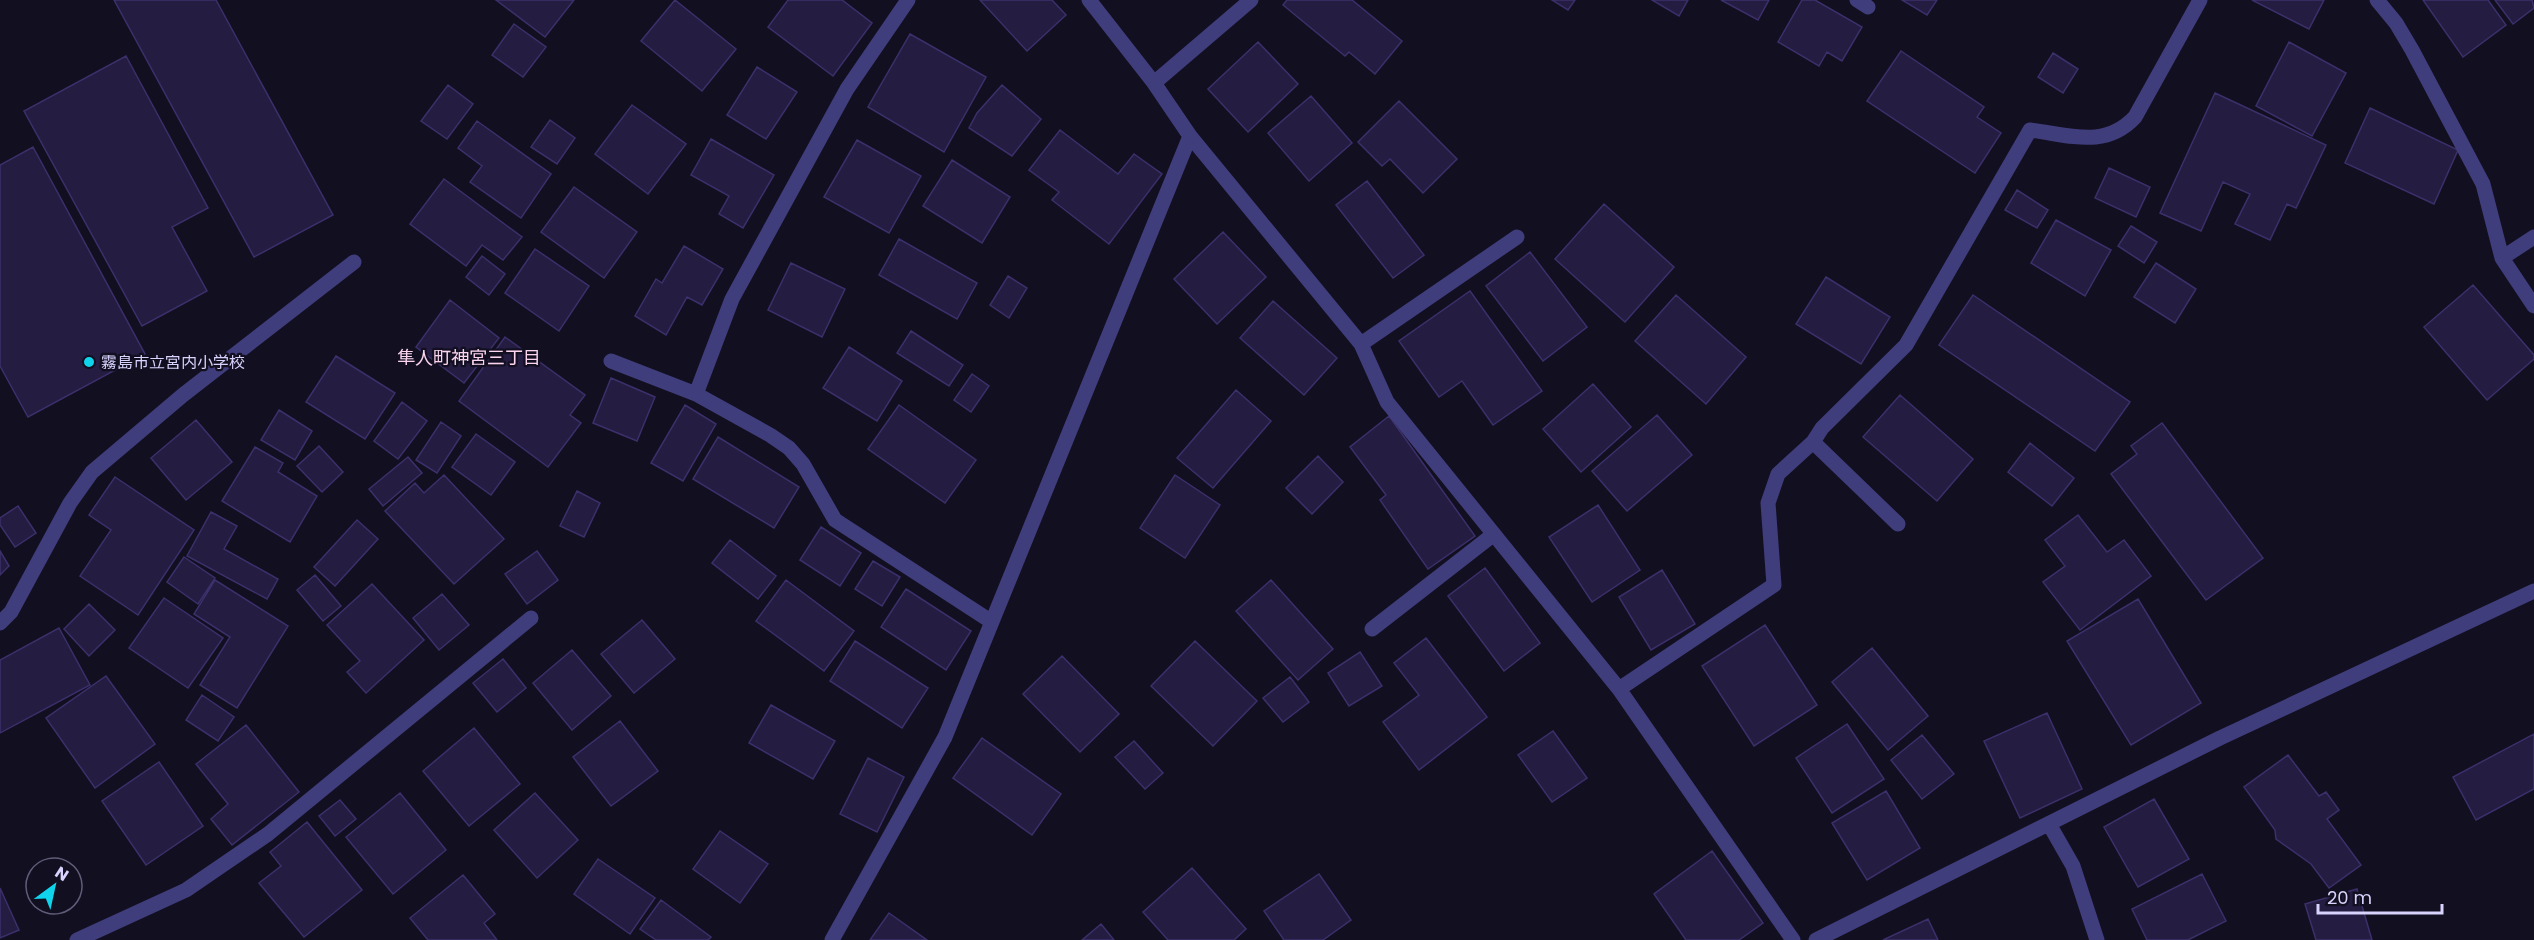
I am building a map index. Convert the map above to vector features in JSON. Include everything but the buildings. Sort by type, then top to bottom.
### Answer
[{"type":"street","points":[[696,394],[732,299],[847,89],[908,0]]},
{"type":"street","points":[[1089,0],[1154,83],[1190,136],[1361,344],[1387,402],[1619,689],[1792,940]]},
{"type":"street","points":[[1154,83],[1251,0]]},
{"type":"street","points":[[1619,689],[1774,585],[1768,503],[1778,474],[1813,442],[1822,428],[1906,345],[2030,130],[2101,138],[2115,134],[2126,126],[2135,117],[2200,0]]},
{"type":"street","points":[[2377,0],[2396,23],[2412,50],[2483,184],[2502,258],[2534,306]]},
{"type":"street","points":[[832,940],[945,737],[1190,136]]},
{"type":"street","points":[[1361,344],[1517,237]]},
{"type":"street","points":[[2502,258],[2534,237]]},
{"type":"street","points":[[0,623],[11,612],[70,503],[92,472],[183,395],[354,262]]},
{"type":"street","points":[[611,361],[696,394],[789,448],[803,464],[836,520],[992,622]]},
{"type":"street","points":[[1813,442],[1898,524]]},
{"type":"street","points":[[1372,629],[1494,534]]},
{"type":"street","points":[[1816,940],[2220,738],[2534,591]]},
{"type":"street","points":[[77,940],[186,890],[268,834],[531,618]]},
{"type":"street","points":[[2049,824],[2073,866],[2097,940]]},
{"type":"place","name":"霧島市立宮内小学校","points":[[89,362]]},
{"type":"district","name":"隼人町神宮三丁目","points":[[469,357]]}]
